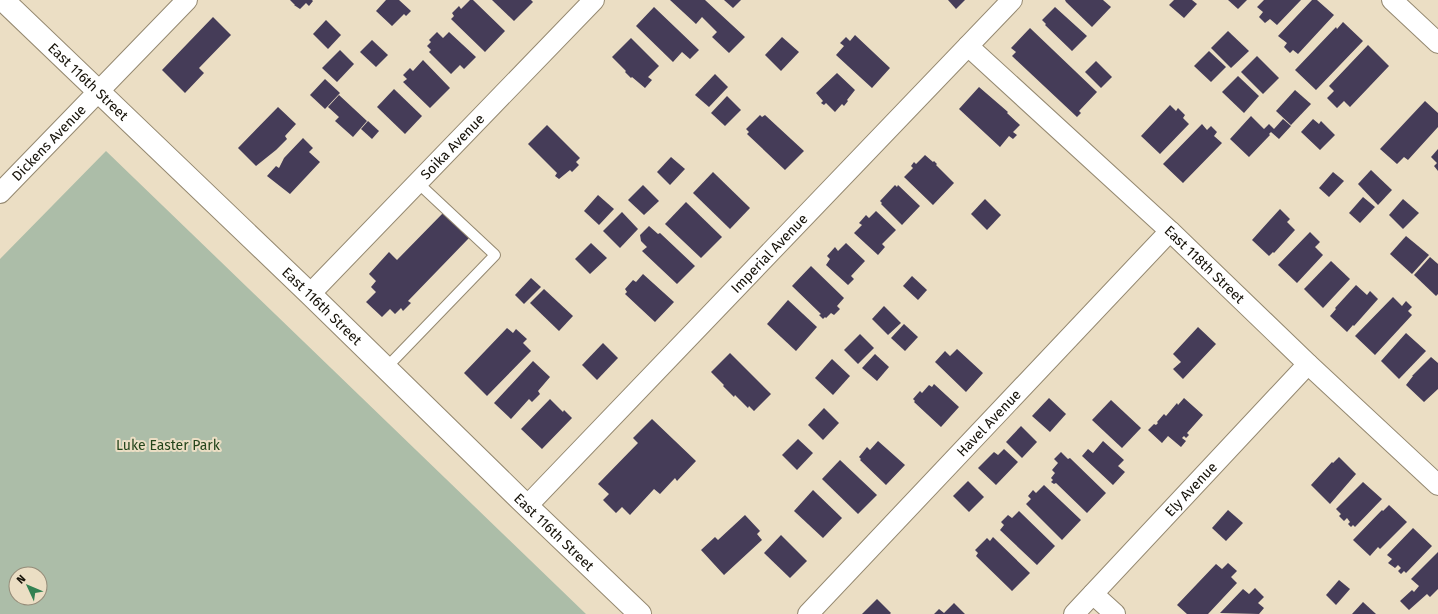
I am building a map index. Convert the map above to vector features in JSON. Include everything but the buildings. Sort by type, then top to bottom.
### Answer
[{"type":"main road","name":"East 116th Street","points":[[2,2],[310,294],[640,614]]},
{"type":"street","name":"Dickens Avenue","points":[[0,193],[187,0]]},
{"type":"street","name":"Soika Avenue","points":[[310,294],[594,0]]},
{"type":"street","name":"Imperial Avenue","points":[[527,506],[1012,0]]},
{"type":"street","points":[[1392,0],[1438,43]]},
{"type":"street","name":"East 118th Street","points":[[968,46],[1170,231],[1308,364],[1438,485]]},
{"type":"street","name":"Havel Avenue","points":[[808,614],[1170,231]]},
{"type":"street","name":"Ely Avenue","points":[[1074,614],[1308,364]]},
{"type":"street","points":[[1093,594],[1115,614]]},
{"type":"lane","points":[[386,368],[495,255],[418,183]]},
{"type":"green space","name":"Luke Easter Park","points":[[106,151],[586,614],[0,614],[0,259]]}]
